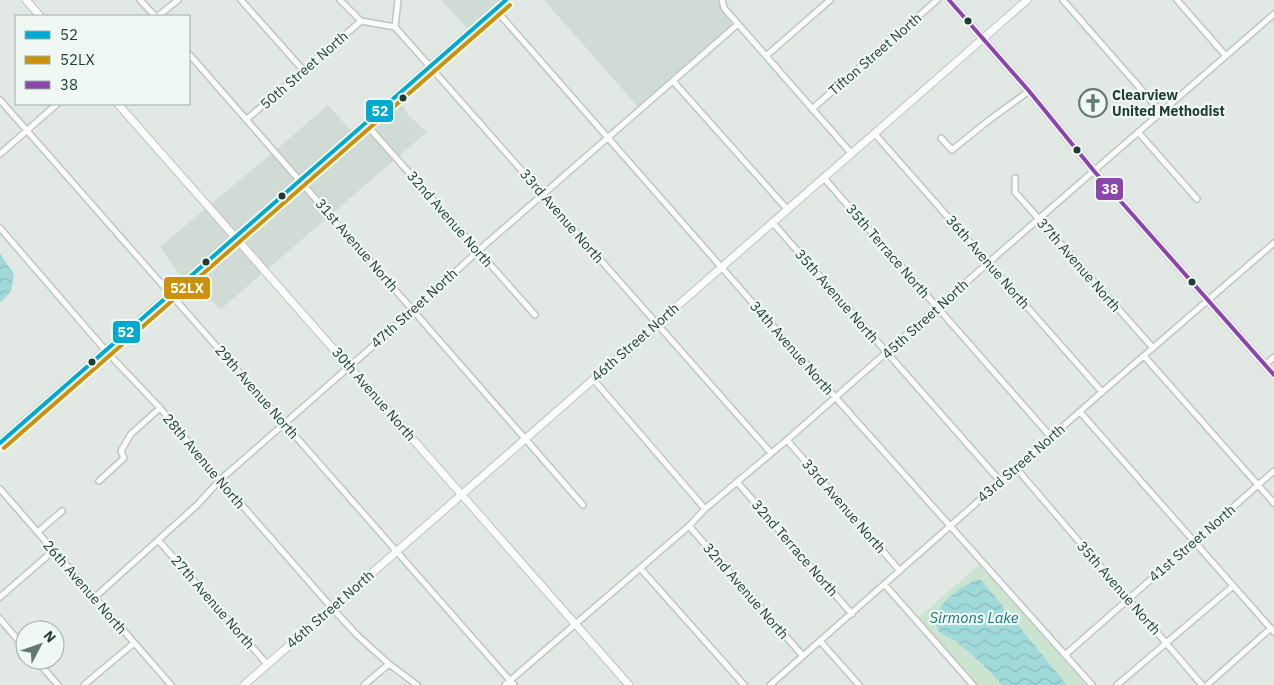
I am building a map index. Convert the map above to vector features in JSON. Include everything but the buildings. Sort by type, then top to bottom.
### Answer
[{"type":"street","points":[[26,0],[39,15]]},
{"type":"street","points":[[140,0],[156,15]]},
{"type":"street","points":[[158,15],[178,0]]},
{"type":"street","points":[[240,0],[304,70]]},
{"type":"street","points":[[340,0],[361,22],[395,27],[398,0]]},
{"type":"street","points":[[0,443],[506,0]]},
{"type":"street","points":[[722,0],[724,8],[851,153]]},
{"type":"street","points":[[766,56],[830,0]]},
{"type":"street","name":"Tifton Street North","points":[[812,109],[937,0]]},
{"type":"street","points":[[948,0],[1274,375]]},
{"type":"street","name":"46th Street North","points":[[244,685],[1027,0]]},
{"type":"street","points":[[1063,0],[1161,112]]},
{"type":"street","points":[[1177,0],[1226,56]]},
{"type":"street","name":"34th Avenue North","points":[[495,9],[836,398],[1092,685]]},
{"type":"street","name":"45th Street North","points":[[510,684],[689,526],[705,509],[836,398],[1274,14]]},
{"type":"street","name":"50th Street North","points":[[247,119],[361,22]]},
{"type":"street","name":"47th Street North","points":[[94,598],[197,505],[220,480],[738,24]]},
{"type":"street","name":"33rd Avenue North","points":[[395,27],[771,453]]},
{"type":"street","name":"31st Avenue North","points":[[190,55],[583,505]]},
{"type":"street","points":[[673,81],[787,209]]},
{"type":"street","points":[[941,138],[952,150],[1029,91]]},
{"type":"street","name":"29th Avenue North","points":[[0,100],[396,551],[510,684]]},
{"type":"street","points":[[0,154],[56,105]]},
{"type":"street","name":"30th Avenue North","points":[[119,105],[629,685]]},
{"type":"street","name":"32nd Avenue North","points":[[366,123],[535,315]]},
{"type":"street","points":[[1138,132],[1197,199]]},
{"type":"street","name":"36th Avenue North","points":[[874,133],[1102,392]]},
{"type":"street","name":"35th Terrace North","points":[[823,178],[1051,437]]},
{"type":"street","name":"37th Avenue North","points":[[1015,178],[1015,192],[1153,348]]},
{"type":"street","name":"35th Avenue North","points":[[772,222],[1000,482]]},
{"type":"street","name":"28th Avenue North","points":[[0,228],[106,351],[160,408],[332,608],[357,635],[389,664],[417,685]]},
{"type":"street","name":"43rd Street North","points":[[770,685],[1102,392],[1274,244]]},
{"type":"street","points":[[1144,356],[1274,503]]},
{"type":"street","points":[[1265,365],[1274,357]]},
{"type":"street","points":[[593,379],[705,509]]},
{"type":"street","points":[[99,481],[124,458],[121,451],[131,434],[160,408]]},
{"type":"street","points":[[1080,412],[1272,630],[1207,685]]},
{"type":"street","name":"33rd Avenue North","points":[[787,440],[900,571]]},
{"type":"street","name":"35th Avenue North","points":[[1016,468],[1202,685]]},
{"type":"street","name":"41st Street North","points":[[1065,655],[1274,471]]},
{"type":"street","name":"32nd Terrace North","points":[[738,482],[852,614]]},
{"type":"street","name":"26th Avenue North","points":[[0,489],[171,685]]},
{"type":"street","points":[[38,532],[62,511]]},
{"type":"street","name":"32nd Avenue North","points":[[689,526],[803,656]]},
{"type":"street","name":"27th Avenue North","points":[[158,540],[267,664]]},
{"type":"street","points":[[0,597],[53,551]]},
{"type":"street","points":[[640,568],[744,685]]},
{"type":"street","points":[[884,585],[973,685]]},
{"type":"street","points":[[1118,685],[1233,586]]},
{"type":"street","points":[[0,619],[15,636]]},
{"type":"street","points":[[820,641],[859,685]]},
{"type":"street","points":[[84,685],[134,642]]},
{"type":"street","points":[[364,685],[389,664]]},
{"type":"street","points":[[45,670],[58,685]]},
{"type":"shaded area","points":[[441,0],[499,0],[467,28]]},
{"type":"shaded area","points":[[544,0],[719,0],[721,10],[732,26],[638,107]]},
{"type":"shaded area","points":[[401,103],[408,115],[427,132],[399,156],[373,127]]},
{"type":"shaded area","points":[[328,105],[351,131],[300,175],[277,149]]},
{"type":"shaded area","points":[[368,131],[394,160],[333,213],[308,184]]},
{"type":"shaded area","points":[[272,153],[295,179],[235,231],[211,204]]},
{"type":"shaded area","points":[[303,189],[328,217],[268,269],[243,241]]},
{"type":"shaded area","points":[[206,208],[230,236],[182,278],[160,247]]},
{"type":"shaded area","points":[[238,245],[263,273],[221,309],[193,285]]},
{"type":"green space","points":[[980,564],[1086,685],[1067,685],[988,588],[970,583],[949,599],[938,610],[935,617],[937,629],[941,634],[950,636],[959,643],[1002,685],[978,685],[918,618]]},
{"type":"water","points":[[0,254],[14,274],[11,291],[0,303]]},
{"type":"water","name":"Sirmons Lake","points":[[976,580],[981,580],[988,588],[1067,685],[1002,685],[963,647],[939,632],[936,622],[937,614],[941,607],[954,593]]},
{"type":"transit line","name":"52","points":[[0,443],[506,0]]},
{"type":"transit line","name":"38","points":[[949,0],[1029,91],[1094,171],[1274,375]]},
{"type":"transit line","name":"52LX","points":[[4,448],[510,5]]},
{"type":"place","name":"Clearview United Methodist","points":[[1093,103]]}]
